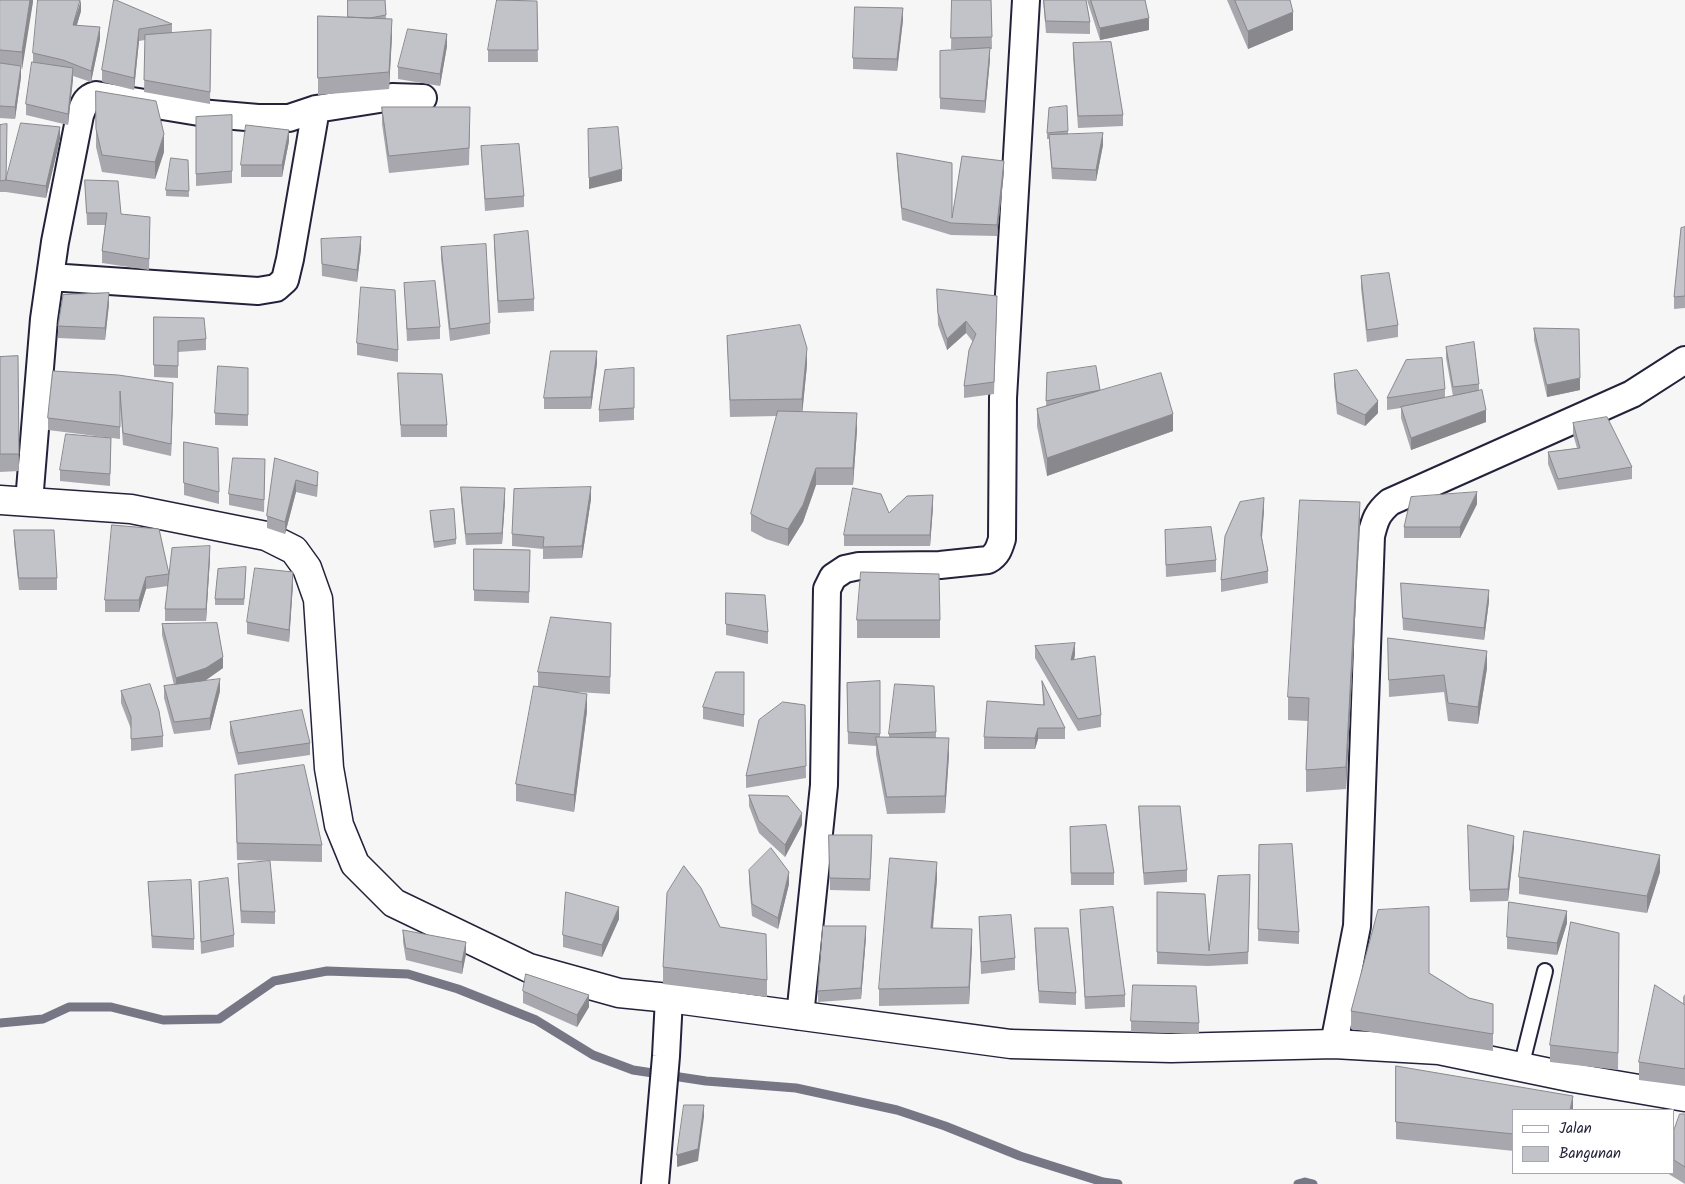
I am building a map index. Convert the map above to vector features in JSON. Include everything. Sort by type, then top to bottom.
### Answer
[{"type":"street","points":[[800,1016],[824,785],[827,589],[832,576],[859,566],[940,565],[988,560],[995,556],[1002,539],[1003,398],[1026,0]]},
{"type":"street","points":[[28,502],[44,319],[50,276],[80,115],[85,102],[90,97],[96,95],[211,114],[258,118],[288,118],[316,109],[392,97],[423,98]]},
{"type":"street","points":[[50,276],[228,290],[258,291],[276,288],[285,280],[290,259],[316,109]]},
{"type":"street","points":[[1334,1044],[1357,926],[1371,536],[1380,511],[1398,498],[1632,394],[1685,360]]},
{"type":"street","points":[[0,500],[132,509],[266,536],[294,550],[307,568],[318,599],[330,768],[339,825],[355,864],[394,903],[529,968],[619,993],[1011,1044],[1171,1048],[1334,1044],[1439,1050],[1685,1097]]},
{"type":"street","points":[[654,1184],[666,1056],[669,998]]},
{"type":"lane","points":[[1521,1067],[1545,971]]},
{"type":"building","points":[[0,0],[30,0],[22,52],[0,50]]},
{"type":"building","points":[[38,0],[80,0],[73,25],[100,27],[91,71],[63,60],[33,53]]},
{"type":"building","points":[[114,0],[172,24],[139,29],[134,78],[102,70]]},
{"type":"building","points":[[348,0],[385,0],[386,15],[370,18],[348,17]]},
{"type":"building","points":[[497,0],[537,1],[538,50],[488,50]]},
{"type":"building","points":[[952,0],[991,0],[992,37],[951,38]]},
{"type":"building","points":[[1044,0],[1086,0],[1090,22],[1046,21]]},
{"type":"building","points":[[1091,0],[1145,0],[1149,18],[1100,28]]},
{"type":"building","points":[[1235,0],[1290,0],[1293,12],[1248,31]]},
{"type":"building","points":[[855,7],[903,8],[897,59],[853,58]]},
{"type":"building","points":[[318,16],[392,19],[389,72],[318,78]]},
{"type":"building","points":[[408,29],[447,34],[440,74],[398,67]]},
{"type":"building","points":[[211,30],[210,92],[144,80],[145,35]]},
{"type":"building","points":[[1111,42],[1123,115],[1078,116],[1073,43]]},
{"type":"building","points":[[990,48],[985,101],[940,98],[940,51]]},
{"type":"building","points":[[32,62],[73,68],[68,114],[26,104]]},
{"type":"building","points":[[0,63],[21,66],[15,107],[0,106]]},
{"type":"building","points":[[96,91],[156,101],[164,134],[155,162],[102,155],[96,129]]},
{"type":"building","points":[[1067,106],[1068,131],[1047,133],[1049,108]]},
{"type":"building","points":[[382,107],[470,107],[469,148],[389,156]]},
{"type":"building","points":[[232,115],[232,171],[196,174],[196,117]]},
{"type":"building","points":[[21,123],[60,127],[46,186],[6,180]]},
{"type":"building","points":[[7,124],[6,180],[0,181],[0,125]]},
{"type":"building","points":[[246,125],[289,130],[282,165],[241,165]]},
{"type":"building","points":[[618,127],[622,169],[589,178],[588,129]]},
{"type":"building","points":[[1103,133],[1096,170],[1052,168],[1049,135]]},
{"type":"building","points":[[519,144],[524,196],[485,199],[481,146]]},
{"type":"building","points":[[897,153],[952,163],[952,218],[962,156],[1004,161],[997,225],[951,223],[902,208]]},
{"type":"building","points":[[171,158],[188,160],[189,191],[166,190]]},
{"type":"building","points":[[85,180],[118,181],[121,214],[150,217],[149,259],[102,251],[107,213],[87,213]]},
{"type":"building","points":[[1685,227],[1685,296],[1674,297],[1681,228]]},
{"type":"building","points":[[528,231],[534,299],[498,301],[494,235]]},
{"type":"building","points":[[361,237],[357,270],[322,264],[321,239]]},
{"type":"building","points":[[486,244],[490,323],[450,329],[441,247]]},
{"type":"building","points":[[1389,273],[1398,325],[1367,330],[1361,276]]},
{"type":"building","points":[[435,281],[440,327],[407,329],[404,283]]},
{"type":"building","points":[[361,287],[395,290],[398,350],[357,343]]},
{"type":"building","points":[[937,289],[997,296],[994,382],[964,386],[969,350],[976,334],[966,321],[947,339],[938,313]]},
{"type":"building","points":[[109,293],[105,328],[58,326],[63,295]]},
{"type":"building","points":[[154,317],[204,318],[206,339],[178,341],[178,366],[154,365]]},
{"type":"building","points":[[800,325],[807,348],[802,399],[730,400],[727,336]]},
{"type":"building","points":[[1534,328],[1579,329],[1580,378],[1547,385]]},
{"type":"building","points":[[1474,342],[1479,384],[1453,387],[1446,347]]},
{"type":"building","points":[[551,351],[597,351],[591,397],[544,398]]},
{"type":"building","points":[[18,356],[19,454],[0,454],[0,357]]},
{"type":"building","points":[[1442,358],[1445,389],[1387,398],[1406,360]]},
{"type":"building","points":[[218,366],[248,368],[248,415],[215,413]]},
{"type":"building","points":[[1096,366],[1100,390],[1046,401],[1047,373]]},
{"type":"building","points":[[634,368],[634,408],[599,410],[605,370]]},
{"type":"building","points":[[1357,370],[1378,401],[1365,415],[1337,402],[1334,374]]},
{"type":"building","points":[[53,371],[118,375],[173,383],[171,444],[123,433],[120,391],[120,427],[48,418]]},
{"type":"building","points":[[398,373],[442,374],[447,425],[401,425]]},
{"type":"building","points":[[1161,373],[1173,414],[1047,458],[1037,409]]},
{"type":"building","points":[[1482,390],[1486,410],[1411,438],[1401,407]]},
{"type":"building","points":[[778,411],[857,413],[853,468],[816,468],[803,505],[788,529],[766,522],[751,514]]},
{"type":"building","points":[[1607,417],[1632,467],[1558,479],[1548,452],[1580,448],[1573,423]]},
{"type":"building","points":[[66,434],[111,438],[110,474],[60,470]]},
{"type":"building","points":[[184,442],[218,448],[219,492],[184,483]]},
{"type":"building","points":[[233,458],[265,459],[264,500],[229,494]]},
{"type":"building","points":[[275,458],[318,472],[317,486],[296,480],[285,522],[267,516]]},
{"type":"building","points":[[461,487],[505,488],[502,533],[466,534]]},
{"type":"building","points":[[591,487],[582,546],[543,547],[544,537],[512,534],[514,489]]},
{"type":"building","points":[[853,488],[881,494],[889,513],[907,496],[933,495],[930,535],[844,535]]},
{"type":"building","points":[[1477,492],[1460,527],[1404,527],[1411,497]]},
{"type":"building","points":[[1264,498],[1261,535],[1268,571],[1221,580],[1225,536],[1240,502]]},
{"type":"building","points":[[1300,500],[1360,502],[1346,767],[1306,770],[1309,698],[1288,697]]},
{"type":"building","points":[[454,509],[456,539],[434,542],[430,511]]},
{"type":"building","points":[[112,525],[159,529],[169,574],[146,577],[139,600],[105,600]]},
{"type":"building","points":[[1211,527],[1216,560],[1166,565],[1165,530]]},
{"type":"building","points":[[14,530],[54,530],[57,578],[19,578]]},
{"type":"building","points":[[210,546],[206,609],[165,609],[172,548]]},
{"type":"building","points":[[474,549],[530,550],[529,592],[474,590]]},
{"type":"building","points":[[246,567],[244,599],[215,599],[218,569]]},
{"type":"building","points":[[255,568],[293,572],[289,630],[247,622]]},
{"type":"building","points":[[861,572],[939,574],[940,620],[857,620]]},
{"type":"building","points":[[1401,583],[1489,590],[1484,628],[1403,618]]},
{"type":"building","points":[[726,593],[765,595],[768,632],[726,624]]},
{"type":"building","points":[[551,617],[611,623],[610,677],[538,672]]},
{"type":"building","points":[[217,623],[223,657],[206,668],[176,678],[162,624]]},
{"type":"building","points":[[1388,638],[1487,651],[1478,707],[1448,703],[1444,675],[1389,680]]},
{"type":"building","points":[[1075,643],[1071,660],[1095,656],[1101,715],[1078,719],[1035,646]]},
{"type":"building","points":[[716,672],[744,672],[744,715],[703,707]]},
{"type":"building","points":[[220,679],[210,718],[174,722],[164,686]]},
{"type":"building","points":[[880,681],[880,734],[848,732],[847,683]]},
{"type":"building","points":[[1042,681],[1065,728],[1038,728],[1035,738],[984,737],[987,701],[1044,705]]},
{"type":"building","points":[[150,684],[159,711],[163,736],[131,739],[131,717],[121,691]]},
{"type":"building","points":[[895,684],[934,686],[936,732],[889,734]]},
{"type":"building","points":[[534,686],[587,694],[574,795],[516,784]]},
{"type":"building","points":[[783,702],[805,705],[806,766],[746,776],[759,720]]},
{"type":"building","points":[[302,710],[310,743],[238,753],[230,722]]},
{"type":"building","points":[[876,737],[949,738],[945,796],[887,797]]},
{"type":"building","points":[[304,765],[322,845],[237,843],[235,775]]},
{"type":"building","points":[[749,795],[788,796],[802,813],[785,845],[759,821]]},
{"type":"building","points":[[1139,806],[1180,806],[1187,870],[1144,873]]},
{"type":"building","points":[[1106,825],[1114,873],[1071,873],[1070,827]]},
{"type":"building","points":[[1468,825],[1514,836],[1508,889],[1470,890]]},
{"type":"building","points":[[1524,831],[1660,855],[1647,896],[1519,877]]},
{"type":"building","points":[[829,835],[872,835],[870,879],[830,878]]},
{"type":"building","points":[[1292,844],[1299,932],[1258,929],[1259,845]]},
{"type":"building","points":[[771,848],[789,872],[778,918],[752,904],[749,870]]},
{"type":"building","points":[[890,858],[937,862],[931,928],[972,929],[969,987],[879,989]]},
{"type":"building","points":[[270,861],[275,912],[241,911],[238,864]]},
{"type":"building","points":[[684,866],[701,888],[720,927],[766,934],[767,980],[663,967],[667,893]]},
{"type":"building","points":[[1250,875],[1248,952],[1208,955],[1157,952],[1157,892],[1205,894],[1209,951],[1218,876]]},
{"type":"building","points":[[228,878],[234,935],[201,942],[199,882]]},
{"type":"building","points":[[191,880],[194,939],[152,936],[148,882]]},
{"type":"building","points":[[566,892],[619,907],[602,945],[563,935]]},
{"type":"building","points":[[1509,902],[1567,911],[1557,943],[1507,937]]},
{"type":"building","points":[[1113,907],[1125,995],[1085,997],[1080,910]]},
{"type":"building","points":[[1429,907],[1429,973],[1469,998],[1493,1004],[1493,1034],[1351,1011],[1378,910]]},
{"type":"building","points":[[1011,915],[1015,958],[981,962],[979,917]]},
{"type":"building","points":[[1571,922],[1619,933],[1618,1053],[1550,1045]]},
{"type":"building","points":[[823,926],[866,926],[861,988],[818,991]]},
{"type":"building","points":[[1035,928],[1068,928],[1076,993],[1039,991]]},
{"type":"building","points":[[403,930],[466,942],[462,962],[406,948]]},
{"type":"building","points":[[526,974],[589,995],[577,1015],[523,991]]},
{"type":"building","points":[[1133,985],[1196,986],[1199,1023],[1131,1021]]},
{"type":"building","points":[[1655,985],[1685,1005],[1685,1069],[1639,1062]]},
{"type":"building","points":[[1396,1066],[1573,1096],[1570,1109],[1512,1109],[1512,1134],[1396,1122]]},
{"type":"building","points":[[684,1105],[704,1105],[698,1149],[677,1155]]},
{"type":"building","points":[[1680,1114],[1685,1114],[1685,1167],[1675,1161],[1675,1127]]},
{"type":"waterway","points":[[0,1023],[43,1019],[69,1007],[111,1007],[163,1020],[219,1019],[274,981],[327,971],[408,974],[458,989],[536,1020],[593,1055],[633,1070],[706,1081],[796,1088],[897,1110],[945,1126],[1020,1156],[1103,1182],[1118,1184]]},
{"type":"waterway","points":[[1298,1184],[1305,1182],[1313,1184]]}]
